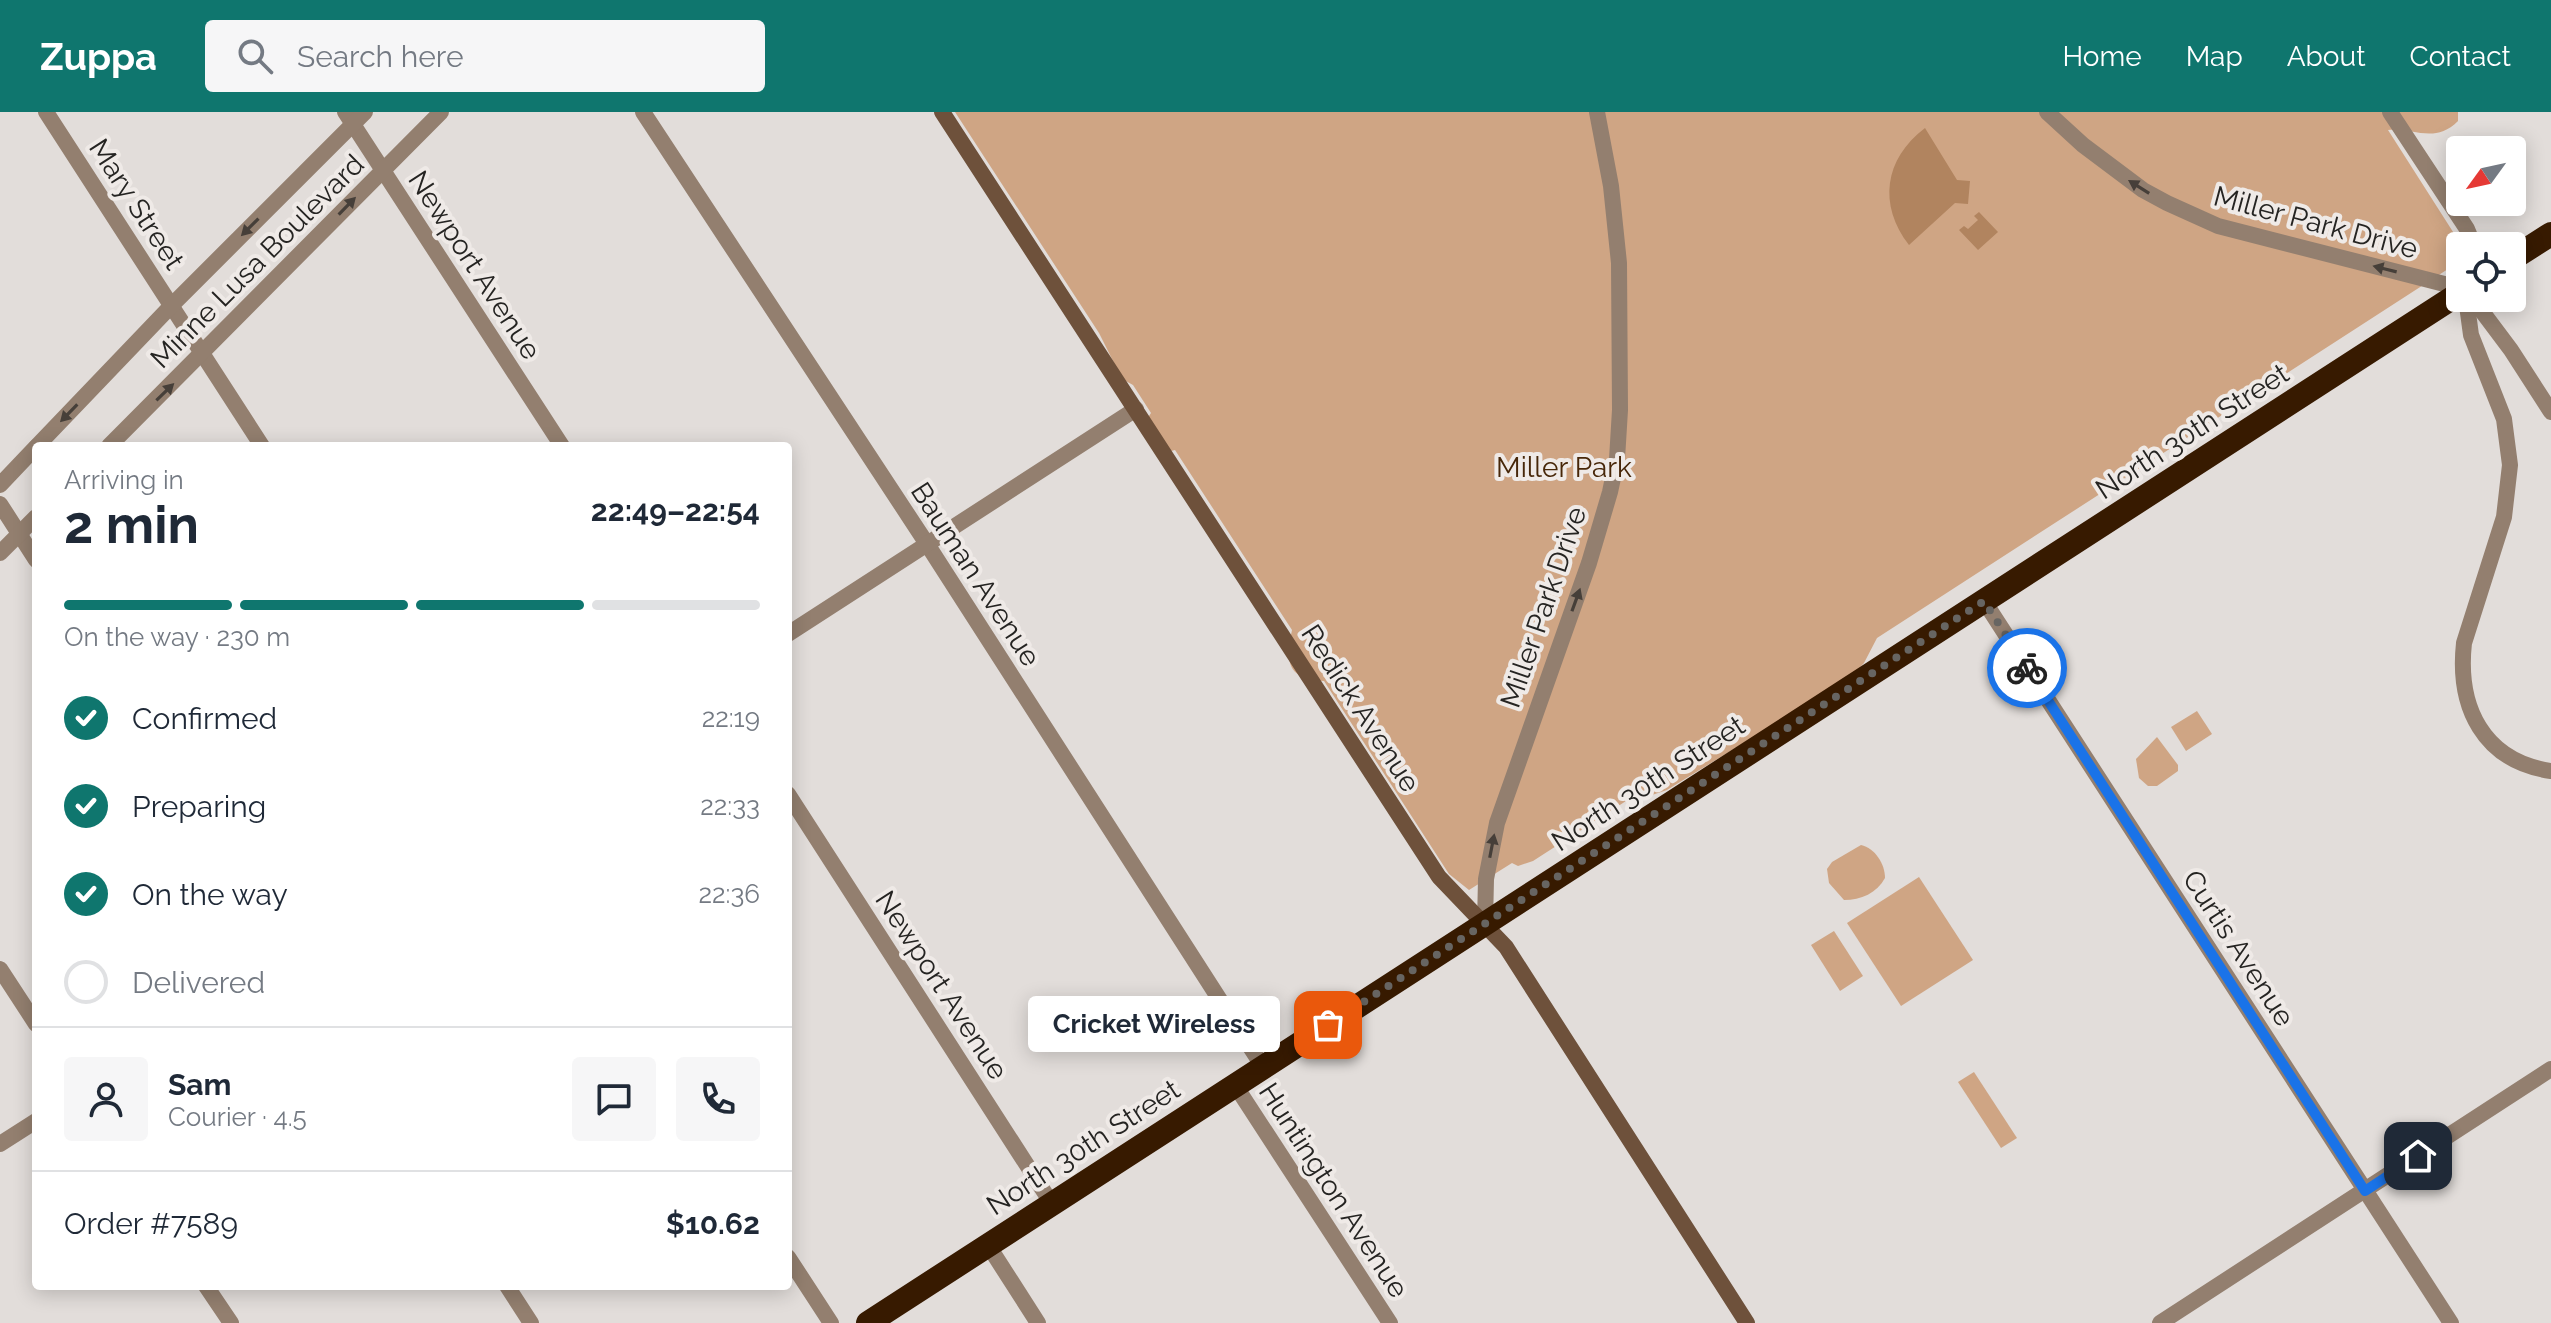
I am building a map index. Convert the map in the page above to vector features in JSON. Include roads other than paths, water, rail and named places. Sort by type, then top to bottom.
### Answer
[{"type":"highway","points":[[2526,250],[2551,234]]},
{"type":"highway","name":"North 30th Street","points":[[868,1323],[2446,300]]},
{"type":"street","name":"Mary Street","points":[[46,112],[259,442]]},
{"type":"street","name":"Minne Lusa Boulevard","points":[[113,442],[203,355],[441,112]]},
{"type":"street","name":"Bauman Avenue","points":[[643,112],[927,544],[1263,1067]]},
{"type":"street","name":"Redick Avenue","points":[[942,112],[1439,877],[1506,947],[1747,1323]]},
{"type":"street","name":"Miller Park Drive","points":[[1485,923],[1486,879],[1500,812],[1589,563],[1610,492],[1618,442],[1621,351],[1616,220],[1597,112]]},
{"type":"street","name":"Miller Park Drive","points":[[2047,112],[2083,145],[2143,190],[2218,226],[2446,287]]},
{"type":"street","points":[[2390,112],[2468,232]]},
{"type":"street","name":"Minne Lusa Boulevard","points":[[42,442],[354,116]]},
{"type":"street","name":"Newport Avenue","points":[[354,116],[382,170],[559,442]]},
{"type":"street","points":[[2468,312],[2475,348],[2502,411],[2510,465],[2504,517],[2464,643],[2464,689],[2479,728],[2493,745],[2512,760],[2535,769],[2551,771]]},
{"type":"street","points":[[2480,312],[2511,350],[2551,412]]},
{"type":"street","points":[[792,631],[1136,409]]},
{"type":"street","name":"Minne Lusa Boulevard","points":[[0,485],[32,452]]},
{"type":"street","points":[[0,504],[32,554]]},
{"type":"street","points":[[0,553],[32,521]]},
{"type":"street","name":"Curtis Avenue","points":[[1984,601],[2451,1323]]},
{"type":"street","name":"Newport Avenue","points":[[792,800],[1052,1204]]},
{"type":"street","points":[[0,969],[32,1018]]},
{"type":"street","points":[[2160,1323],[2551,1069]]},
{"type":"street","name":"Huntington Avenue","points":[[1235,1085],[1390,1323]]},
{"type":"street","points":[[0,1144],[32,1124]]},
{"type":"street","points":[[988,1245],[1038,1323]]},
{"type":"street","points":[[792,1263],[831,1323]]},
{"type":"street","points":[[209,1290],[231,1323]]},
{"type":"street","points":[[510,1290],[531,1323]]},
{"type":"place","name":"Cricket Wireless","points":[[1328,1025]]},
{"type":"park label","name":"Miller Park","points":[[1564,467]]}]
